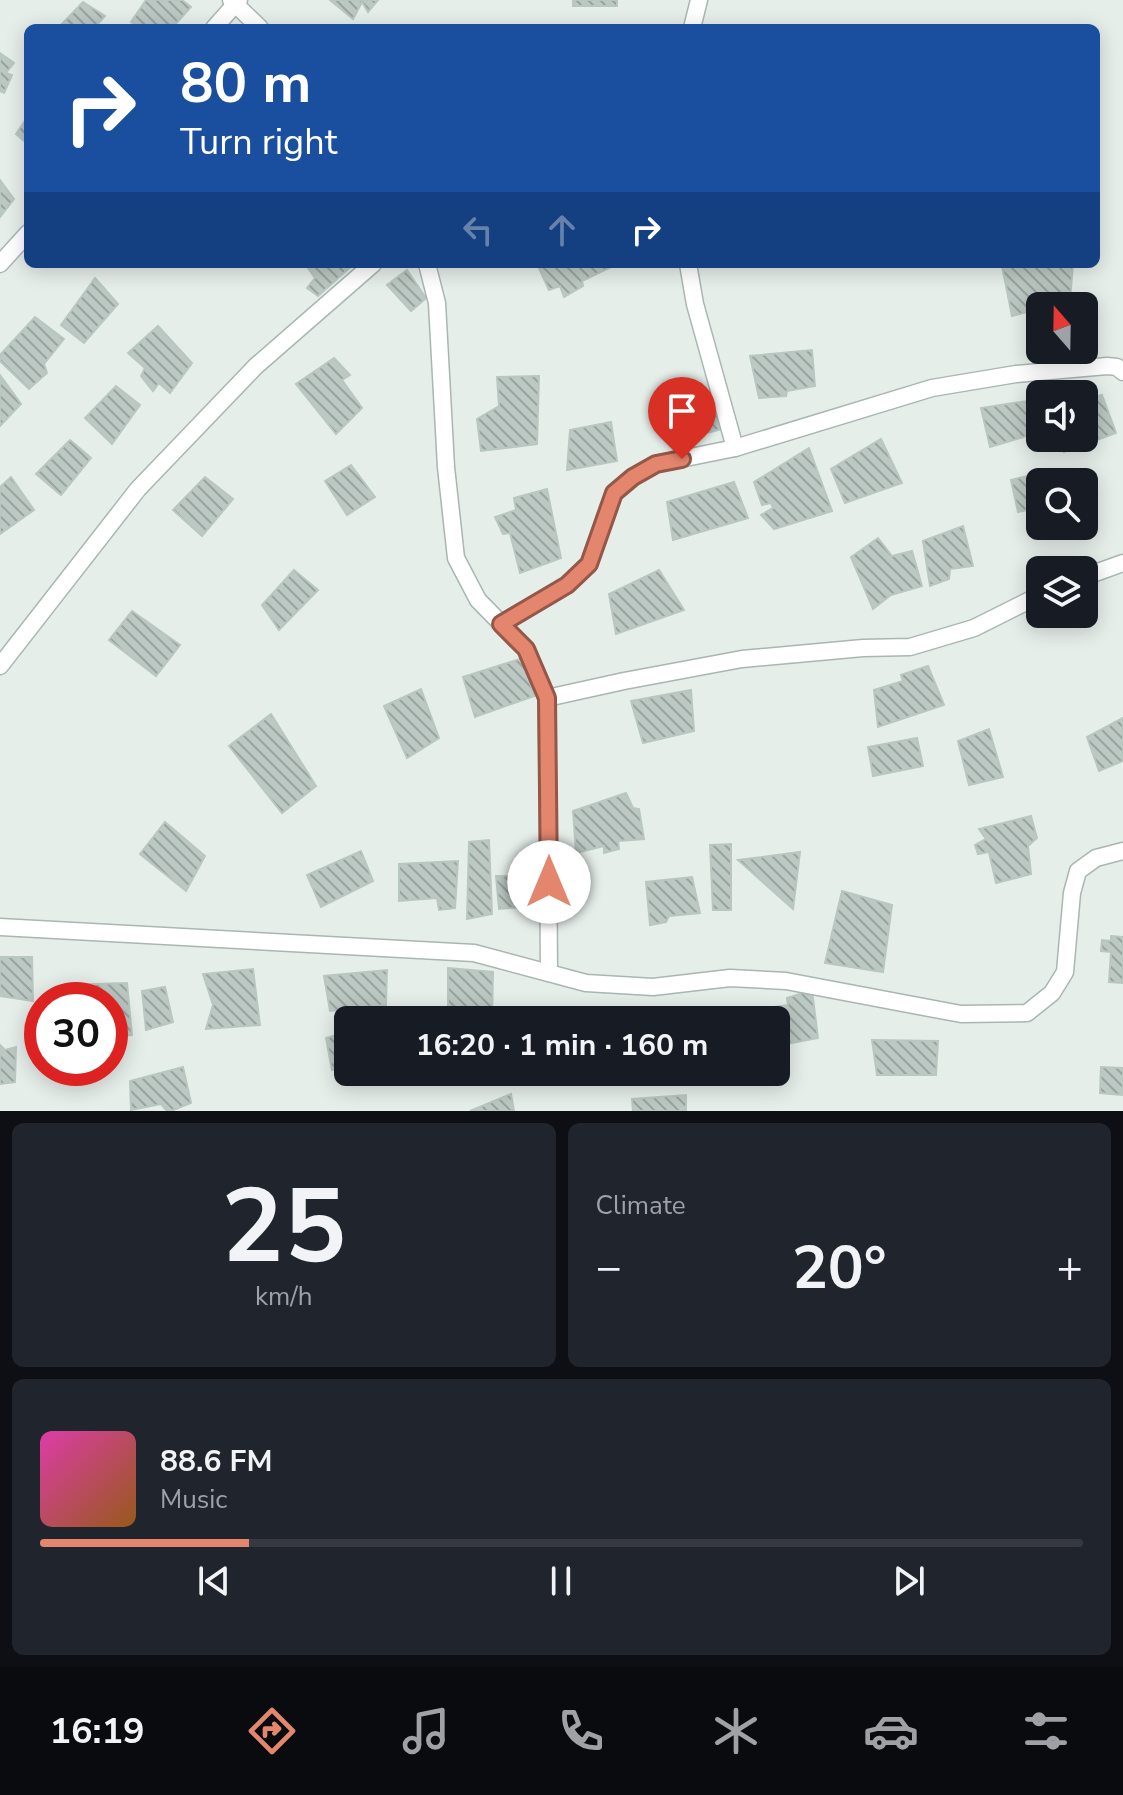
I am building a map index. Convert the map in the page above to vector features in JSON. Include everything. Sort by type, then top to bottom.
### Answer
[{"type":"street","points":[[693,24],[699,0]]},
{"type":"street","points":[[217,24],[235,1],[256,24]]},
{"type":"street","points":[[0,264],[24,237]]},
{"type":"street","points":[[0,666],[138,489],[256,366],[368,268]]},
{"type":"street","points":[[428,268],[437,303],[446,467],[456,558],[478,600],[526,649],[547,698],[549,973]]},
{"type":"street","points":[[689,268],[695,304],[735,448]]},
{"type":"street","points":[[501,624],[567,585],[589,564],[614,493],[656,464],[735,448],[932,388],[1016,374],[1107,366],[1117,367],[1123,372]]},
{"type":"street","points":[[1098,572],[1123,563]]},
{"type":"street","points":[[547,698],[742,659],[910,647],[974,628],[1026,602]]},
{"type":"street","points":[[0,927],[474,953],[586,983],[653,987],[730,978],[786,981],[961,1014],[1027,1013],[1052,993],[1065,972],[1072,893],[1078,871],[1096,858],[1123,851]]},
{"type":"building","points":[[146,0],[182,0],[191,7],[176,24],[131,22]]},
{"type":"building","points":[[330,0],[378,0],[368,12],[362,2],[353,19]]},
{"type":"building","points":[[573,0],[617,0],[617,6],[573,6]]},
{"type":"building","points":[[83,2],[105,16],[98,24],[62,24]]},
{"type":"building","points":[[0,53],[14,63],[6,73],[12,75],[4,93],[0,91]]},
{"type":"building","points":[[24,122],[24,141],[16,134]]},
{"type":"building","points":[[0,180],[14,199],[0,217]]},
{"type":"building","points":[[308,268],[350,268],[318,296],[307,288],[315,278]]},
{"type":"building","points":[[539,268],[609,268],[582,281],[583,286],[564,297],[560,286],[549,290]]},
{"type":"building","points":[[1002,268],[1073,268],[1071,292],[1026,292],[1026,312],[1012,316]]},
{"type":"building","points":[[407,270],[426,298],[411,311],[387,285]]},
{"type":"building","points":[[95,278],[118,304],[84,343],[61,325]]},
{"type":"building","points":[[35,317],[64,339],[44,364],[47,373],[29,389],[0,361],[0,355]]},
{"type":"building","points":[[158,326],[192,363],[170,393],[159,383],[153,391],[141,376],[145,368],[128,353]]},
{"type":"building","points":[[812,350],[815,386],[787,391],[786,396],[759,398],[750,356]]},
{"type":"building","points":[[334,358],[350,375],[342,380],[362,408],[336,434],[296,384]]},
{"type":"building","points":[[0,375],[21,404],[0,426]]},
{"type":"building","points":[[539,376],[537,444],[481,451],[477,419],[499,406],[497,377]]},
{"type":"building","points":[[116,386],[140,405],[112,444],[85,418]]},
{"type":"building","points":[[712,394],[722,429],[695,436],[694,429],[666,435],[664,406]]},
{"type":"building","points":[[1102,395],[1116,433],[1098,440],[1098,396]]},
{"type":"building","points":[[1026,401],[1026,436],[990,447],[981,408]]},
{"type":"building","points":[[611,422],[617,461],[567,470],[570,430]]},
{"type":"building","points":[[881,439],[902,483],[845,503],[831,469]]},
{"type":"building","points":[[70,440],[91,458],[61,495],[36,474]]},
{"type":"building","points":[[809,448],[832,511],[774,529],[761,515],[773,508],[771,503],[762,505],[754,482]]},
{"type":"building","points":[[351,465],[375,497],[347,515],[325,481]]},
{"type":"building","points":[[1026,476],[1026,510],[1018,512],[1011,480]]},
{"type":"building","points":[[11,477],[34,510],[0,534],[0,487]]},
{"type":"building","points":[[205,477],[233,499],[202,536],[173,510]]},
{"type":"building","points":[[734,482],[748,518],[673,540],[667,502]]},
{"type":"building","points":[[547,489],[561,558],[520,573],[510,533],[503,534],[495,517],[516,510],[514,498]]},
{"type":"building","points":[[963,526],[973,566],[950,569],[949,579],[930,586],[923,541]]},
{"type":"building","points":[[878,538],[892,556],[912,551],[922,586],[891,595],[873,609],[851,557]]},
{"type":"building","points":[[294,570],[318,590],[279,630],[262,605]]},
{"type":"building","points":[[659,570],[684,610],[616,634],[609,594]]},
{"type":"building","points":[[132,611],[180,645],[156,676],[109,640]]},
{"type":"building","points":[[523,658],[534,696],[475,717],[463,677]]},
{"type":"building","points":[[928,666],[944,705],[878,727],[874,690],[903,681],[901,675]]},
{"type":"building","points":[[421,689],[439,738],[407,758],[384,706]]},
{"type":"building","points":[[691,690],[694,731],[643,743],[631,701]]},
{"type":"building","points":[[271,714],[316,786],[282,813],[229,746]]},
{"type":"building","points":[[1123,718],[1123,761],[1099,771],[1087,737]]},
{"type":"building","points":[[989,729],[1003,777],[969,785],[958,741]]},
{"type":"building","points":[[917,738],[923,766],[873,776],[868,747]]},
{"type":"building","points":[[626,793],[633,808],[639,809],[644,839],[618,841],[619,849],[604,853],[604,846],[576,853],[573,811]]},
{"type":"building","points":[[1031,816],[1037,838],[1028,846],[1031,874],[996,883],[989,852],[978,854],[975,845],[986,839],[979,829]]},
{"type":"building","points":[[165,822],[205,856],[186,891],[140,854]]},
{"type":"building","points":[[489,840],[492,914],[467,919],[469,842]]},
{"type":"building","points":[[731,844],[731,910],[713,910],[710,845]]},
{"type":"building","points":[[361,851],[373,881],[321,907],[307,875]]},
{"type":"building","points":[[800,852],[793,909],[738,860]]},
{"type":"building","points":[[458,861],[455,908],[439,910],[437,898],[399,901],[399,864]]},
{"type":"building","points":[[496,876],[537,877],[541,905],[499,909]]},
{"type":"building","points":[[692,877],[700,913],[669,916],[666,922],[650,925],[646,882]]},
{"type":"building","points":[[842,891],[892,905],[883,972],[825,963]]},
{"type":"building","points":[[1111,936],[1123,937],[1123,983],[1109,982],[1111,952],[1101,951],[1102,940],[1111,941]]},
{"type":"building","points":[[0,957],[32,957],[33,982],[24,982],[24,1000],[0,996]]},
{"type":"building","points":[[448,968],[493,972],[492,1006],[448,1006]]},
{"type":"building","points":[[253,969],[260,1025],[206,1029],[213,1005],[203,974]]},
{"type":"building","points":[[387,970],[386,1005],[334,1006],[334,1011],[330,1011],[324,976]]},
{"type":"building","points":[[165,987],[173,1022],[146,1030],[142,991]]},
{"type":"building","points":[[812,990],[818,1038],[790,1043],[790,1006],[781,1006],[788,1005],[787,998]]},
{"type":"building","points":[[128,993],[132,1035],[128,1035]]},
{"type":"building","points":[[334,1036],[334,1070],[332,1070],[326,1038]]},
{"type":"building","points":[[872,1040],[938,1041],[936,1075],[877,1075]]},
{"type":"building","points":[[0,1045],[5,1050],[16,1047],[15,1082],[0,1084]]},
{"type":"building","points":[[183,1067],[191,1103],[171,1111],[161,1104],[131,1110],[130,1081]]},
{"type":"building","points":[[1101,1067],[1123,1068],[1123,1095],[1100,1093]]},
{"type":"building","points":[[511,1094],[514,1111],[470,1111]]},
{"type":"building","points":[[686,1095],[686,1111],[633,1111],[632,1099]]},
{"type":"route","points":[[549,882],[547,698],[526,649],[501,624],[567,585],[589,564],[614,493],[656,464],[682,459]]}]
